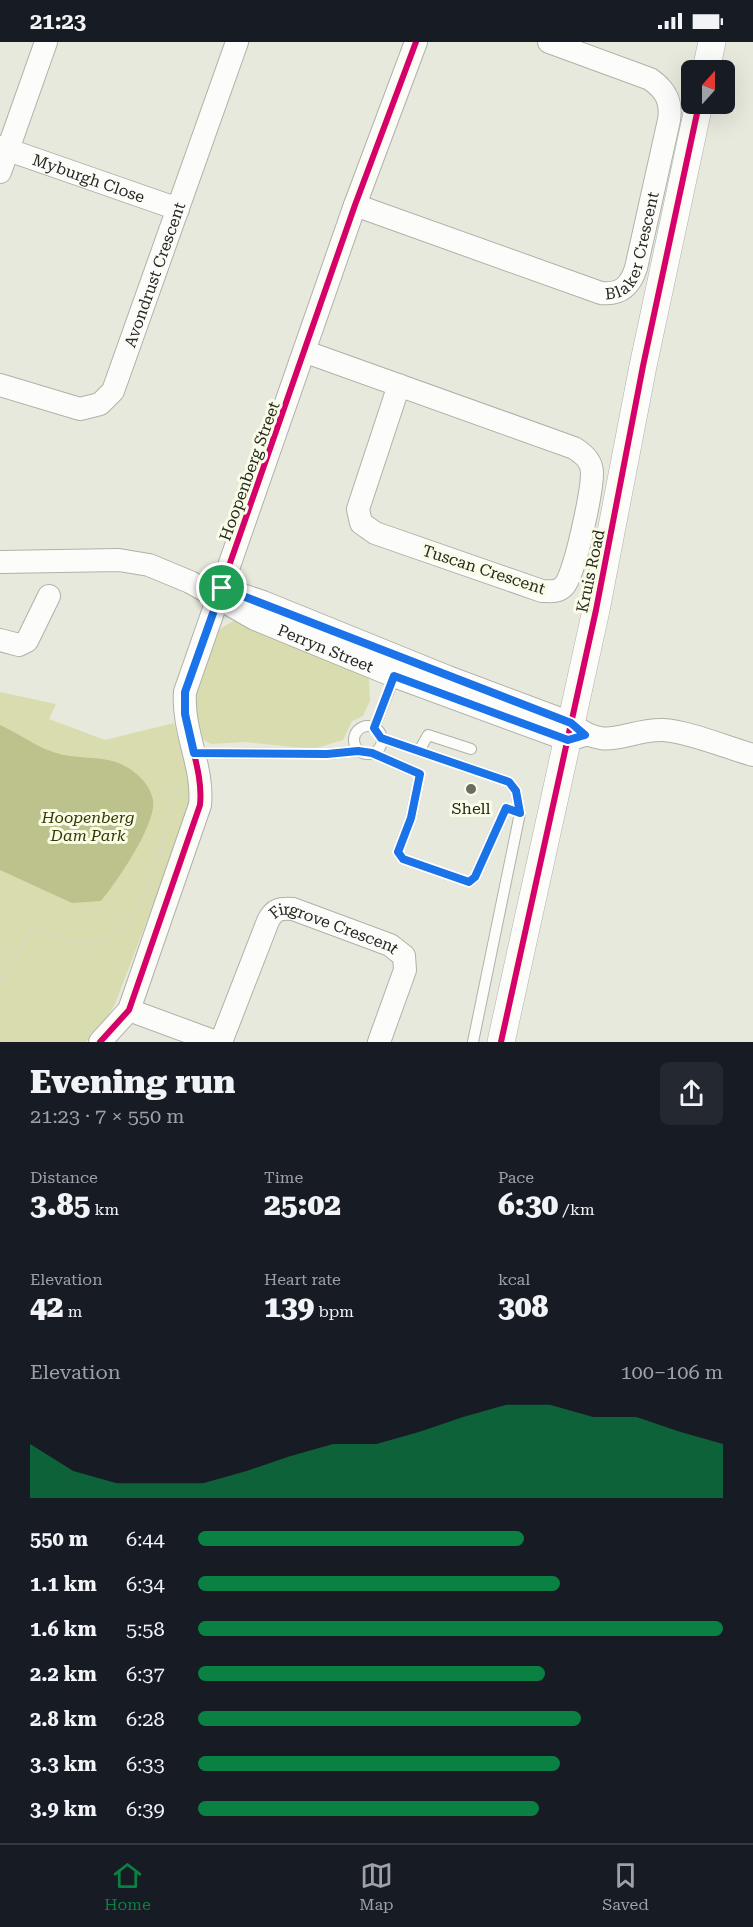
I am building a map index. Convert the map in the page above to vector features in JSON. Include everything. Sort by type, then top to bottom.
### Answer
[{"type":"street","points":[[0,171],[4,148],[46,42]]},
{"type":"street","name":"Avondrust Crescent","points":[[0,385],[80,409],[93,407],[108,399],[113,391],[237,42]]},
{"type":"street","name":"Hoopenberg Street","points":[[100,1042],[129,1010],[195,822],[201,793],[185,714],[185,692],[306,352],[355,205],[416,42]]},
{"type":"street","name":"Blaker Crescent","points":[[355,205],[601,293],[611,294],[621,291],[633,279],[671,109],[661,87],[650,79],[594,49],[549,42]]},
{"type":"street","points":[[708,60],[712,42]]},
{"type":"street","name":"Kruis Road","points":[[501,1042],[575,732],[697,114]]},
{"type":"street","name":"Myburgh Close","points":[[4,148],[178,209]]},
{"type":"street","name":"Tuscan Crescent","points":[[306,352],[574,448],[584,454],[592,473],[575,564],[564,586],[555,592],[542,591],[375,533],[361,523],[358,509],[399,386]]},
{"type":"street","name":"Perryn Street","points":[[0,562],[134,561],[398,667],[575,732],[616,739],[663,730],[753,755]]},
{"type":"street","points":[[0,640],[19,645],[27,641],[49,596]]},
{"type":"street","name":"Firgrove Crescent","points":[[129,1010],[219,1042],[273,912],[281,908],[293,909],[390,945],[404,956],[405,970],[379,1042]]},
{"type":"lane","points":[[374,728],[398,667]]},
{"type":"lane","points":[[358,751],[354,743],[355,734],[362,728],[374,728]]},
{"type":"lane","points":[[374,728],[381,738],[509,782],[516,791],[520,813],[473,1042]]},
{"type":"lane","points":[[419,751],[425,736],[428,735],[471,750]]},
{"type":"lane","points":[[372,753],[380,746],[381,738]]},
{"type":"lane","points":[[194,753],[327,754],[358,751],[372,753],[420,774],[411,818],[398,852],[403,859],[469,882],[475,877],[503,806],[520,813]]},
{"type":"path","points":[[0,983],[32,930],[57,939],[82,943],[107,937],[127,923],[141,903],[157,860],[172,818],[176,791],[201,793]]},
{"type":"green space","points":[[241,620],[363,669],[369,679],[370,701],[363,716],[352,721],[343,740],[313,749],[245,742],[211,744],[199,737],[191,702],[218,630],[233,621]]},
{"type":"green space","name":"Hoopenberg Dam Park","points":[[0,692],[56,704],[49,719],[105,740],[174,723],[190,785],[190,808],[115,1004],[106,1019],[86,1042],[0,1042]]},
{"type":"shaded area","points":[[0,725],[53,752],[105,759],[121,764],[132,770],[146,783],[153,800],[149,823],[134,853],[101,901],[72,903],[0,870]]},
{"type":"cycle path","points":[[100,1042],[129,1010],[200,805],[199,777],[187,721],[185,692],[355,205],[416,42]]},
{"type":"cycle path","points":[[501,1042],[596,610],[643,366],[697,114]]},
{"type":"place","name":"Shell","points":[[471,789]]},
{"type":"route","points":[[222,588],[571,723],[585,735],[568,740],[394,676],[374,728],[381,738],[509,782],[516,791],[520,813],[506,808],[475,877],[469,882],[403,859],[398,852],[411,818],[420,774],[372,753],[366,754],[358,751],[327,754],[194,753],[185,714],[185,692],[222,588]]}]
